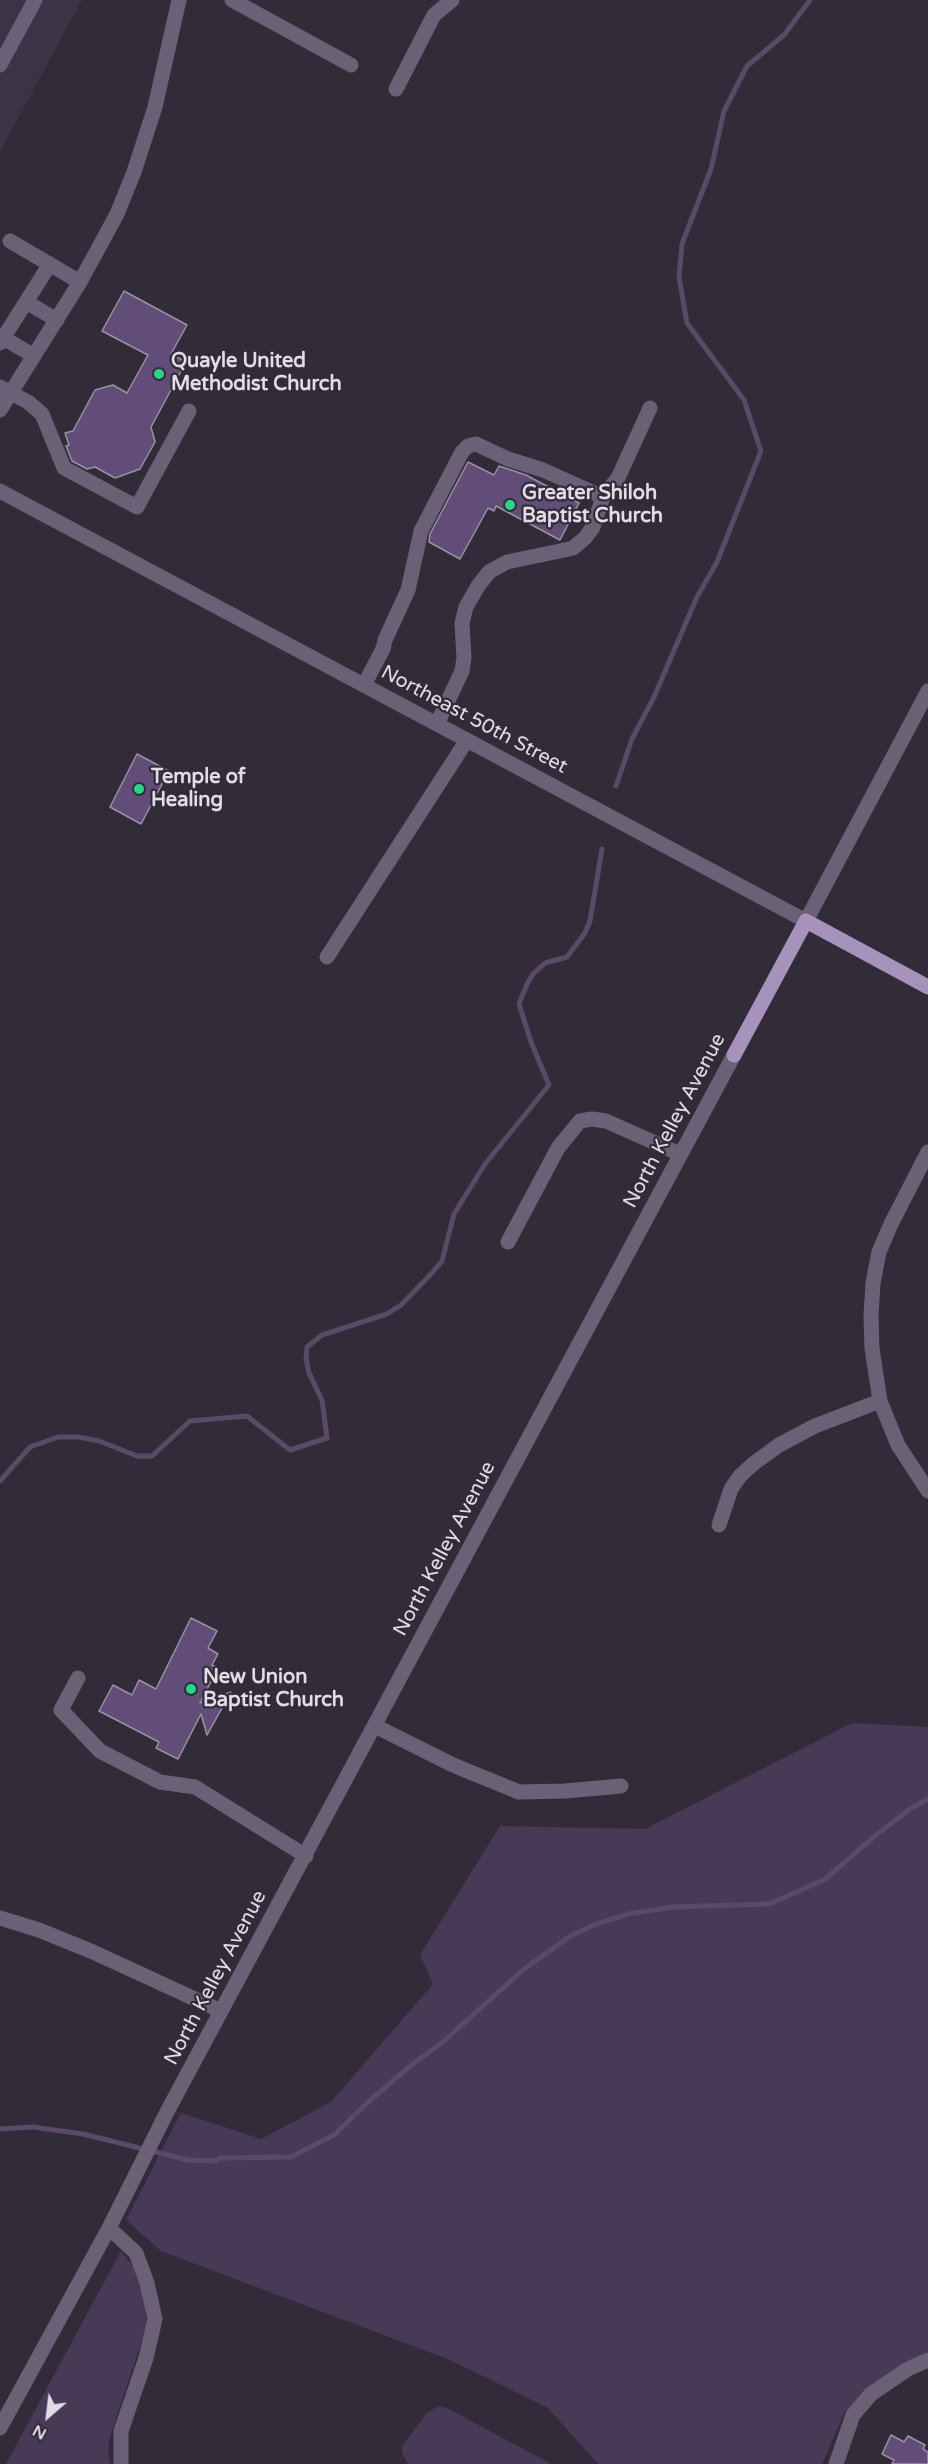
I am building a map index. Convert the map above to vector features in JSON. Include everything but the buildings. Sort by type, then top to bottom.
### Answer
[{"type":"main road","name":"Northeast 50th Street","points":[[806,921],[928,987]]},
{"type":"main road","name":"North Kelley Avenue","points":[[734,1055],[806,921]]},
{"type":"street","points":[[0,65],[35,0]]},
{"type":"street","points":[[0,410],[5,390],[34,356],[57,320],[81,282],[117,214],[149,129],[166,64],[179,0]]},
{"type":"street","points":[[232,0],[351,65]]},
{"type":"street","points":[[396,89],[434,15],[452,0]]},
{"type":"street","points":[[10,241],[81,282]]},
{"type":"street","points":[[34,356],[1,339],[51,264]]},
{"type":"street","points":[[26,302],[57,320]]},
{"type":"street","points":[[5,390],[42,414],[64,468],[137,507],[189,411]]},
{"type":"street","points":[[437,724],[462,671],[464,658],[462,623],[466,607],[477,586],[489,572],[507,562],[573,548],[585,538],[593,527],[603,497],[618,478],[650,408]]},
{"type":"street","points":[[364,685],[383,649],[408,590],[421,531],[462,452],[468,446],[476,444],[508,459],[543,470],[603,497]]},
{"type":"street","name":"Northeast 50th Street","points":[[0,491],[806,921]]},
{"type":"street","name":"North Kelley Avenue","points":[[806,921],[928,691]]},
{"type":"street","points":[[327,957],[467,740]]},
{"type":"street","name":"North Kelley Avenue","points":[[0,2428],[109,2228],[221,2011],[734,1055]]},
{"type":"street","points":[[508,1242],[558,1148],[580,1122],[592,1119],[606,1121],[680,1154]]},
{"type":"street","points":[[928,1152],[879,1252],[873,1283],[872,1348],[880,1401],[898,1445],[928,1491]]},
{"type":"street","points":[[719,1525],[731,1489],[740,1476],[753,1464],[779,1445],[816,1426],[880,1401]]},
{"type":"street","points":[[78,1678],[61,1710],[100,1751],[160,1782],[195,1787],[306,1856]]},
{"type":"street","points":[[375,1726],[453,1765],[519,1792],[621,1786]]},
{"type":"street","points":[[0,1918],[39,1930],[93,1952],[221,2011]]},
{"type":"street","points":[[109,2228],[136,2253],[147,2283],[155,2319],[146,2358],[121,2431],[121,2464]]},
{"type":"street","points":[[836,2464],[853,2415],[871,2394],[908,2369],[928,2360]]},
{"type":"shaded area","points":[[0,0],[82,0],[0,152]]},
{"type":"shaded area","points":[[852,1723],[928,1727],[928,2354],[845,2411],[822,2464],[598,2464],[548,2408],[450,2360],[161,2251],[126,2220],[181,2113],[261,2139],[331,2102],[433,1984],[420,1955],[500,1826],[645,1829]]},
{"type":"shaded area","points":[[121,2251],[133,2266],[143,2294],[147,2325],[110,2437],[108,2451],[110,2464],[6,2464]]},
{"type":"shaded area","points":[[438,2406],[447,2408],[551,2464],[408,2464],[402,2453],[402,2446],[426,2414]]},
{"type":"waterway","points":[[616,786],[632,739],[654,697],[697,597],[717,562],[761,451],[744,400],[687,323],[679,277],[682,244],[711,169],[724,111],[747,66],[784,35],[810,0]]},
{"type":"waterway","points":[[0,1481],[30,1447],[58,1437],[78,1437],[99,1441],[137,1456],[152,1456],[190,1421],[247,1416],[290,1450],[327,1438],[322,1400],[309,1373],[306,1358],[307,1347],[322,1335],[387,1314],[401,1305],[432,1273],[442,1261],[454,1214],[485,1164],[549,1085],[531,1042],[519,1004],[533,974],[545,963],[567,957],[585,933],[590,921],[602,849]]},
{"type":"waterway","points":[[0,2129],[33,2127],[83,2134],[188,2160],[291,2157],[334,2135],[366,2104],[410,2066],[444,2041],[524,1969],[572,1935],[628,1914],[673,1907],[769,1904],[824,1880],[876,1835],[910,1809],[928,1799]]},
{"type":"place","name":"Quayle United Methodist Church","points":[[159,374]]},
{"type":"place","name":"Greater Shiloh Baptist Church","points":[[510,505]]},
{"type":"place","name":"Temple of Healing","points":[[139,789]]},
{"type":"place","name":"New Union Baptist Church","points":[[191,1689]]}]
